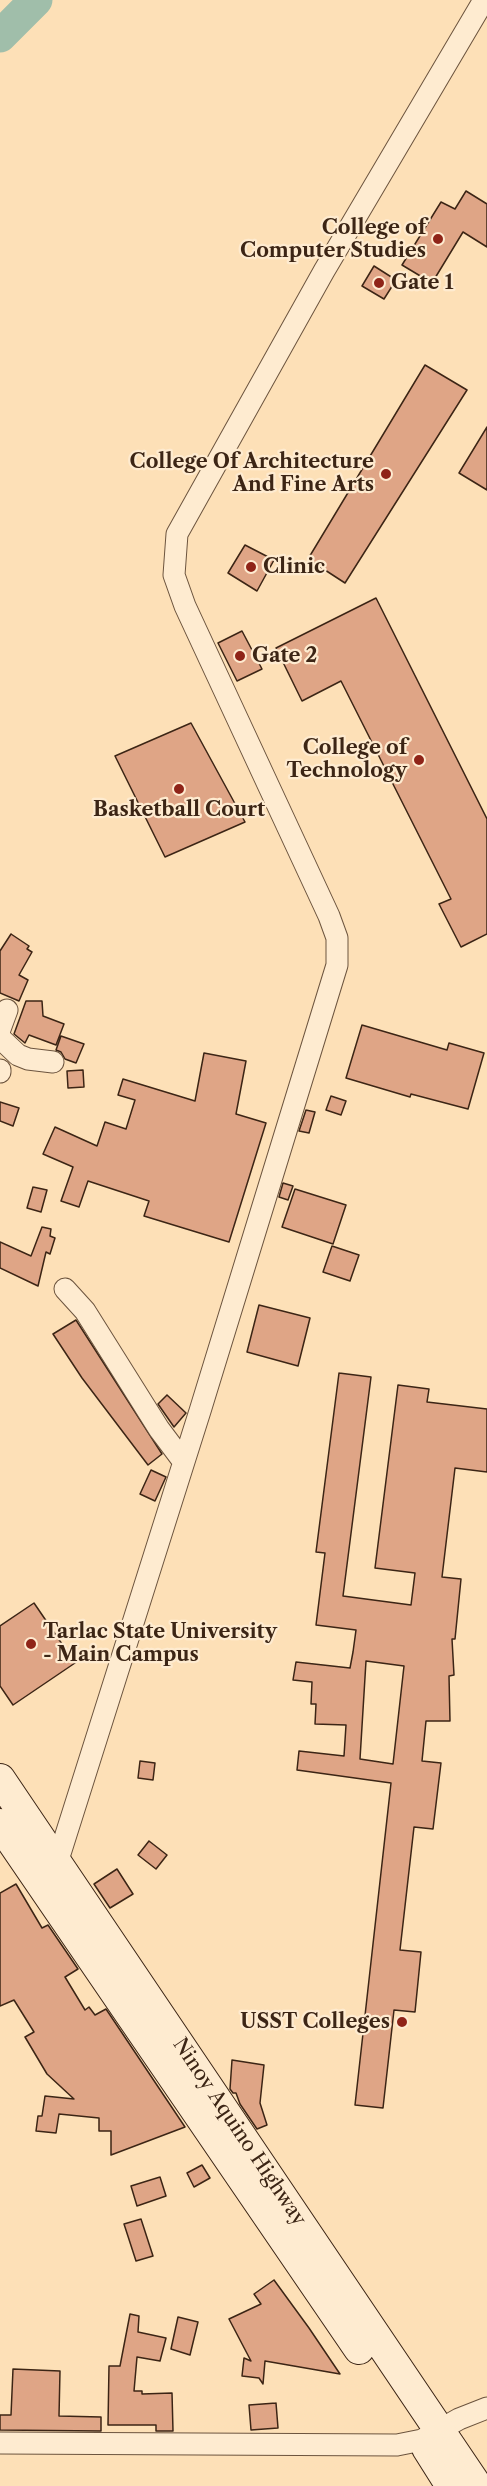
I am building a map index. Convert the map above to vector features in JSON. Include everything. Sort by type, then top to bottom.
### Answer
[{"type":"main road","name":"Ninoy Aquino Highway","points":[[2,1787],[57,1863],[68,1900]]},
{"type":"main road","name":"Ninoy Aquino Highway","points":[[0,1824],[68,1900],[462,2483]]},
{"type":"street","points":[[57,1863],[329,997],[337,965],[337,938],[329,916],[185,606],[174,575],[177,534],[324,271],[484,0]]},
{"type":"street","points":[[0,1038],[18,1055],[28,1059],[53,1062]]},
{"type":"street","points":[[65,1289],[85,1311],[147,1411],[183,1461]]},
{"type":"street","points":[[0,2443],[398,2445],[430,2435],[487,2408]]},
{"type":"building","name":"College of Computer Studies","points":[[466,191],[487,204],[487,247],[463,232],[432,283],[402,265],[441,202],[455,209]]},
{"type":"building","name":"Gate 1","points":[[374,266],[396,280],[384,299],[362,286]]},
{"type":"building","name":"College Of Architecture And Fine Arts","points":[[425,365],[467,390],[345,583],[308,559]]},
{"type":"building","points":[[487,427],[487,490],[459,473]]},
{"type":"building","name":"Clinic","points":[[245,545],[274,560],[257,591],[228,573]]},
{"type":"building","name":"College of Technology","points":[[376,598],[487,819],[487,934],[461,947],[439,904],[451,899],[341,681],[302,701],[276,648]]},
{"type":"building","name":"Gate 2","points":[[242,631],[262,669],[237,681],[218,643]]},
{"type":"building","name":"Basketball Court","points":[[191,723],[245,822],[165,857],[115,756]]},
{"type":"building","points":[[11,934],[29,946],[27,949],[32,952],[19,975],[28,980],[19,1001],[0,993],[0,951]]},
{"type":"building","points":[[26,1001],[42,1001],[43,1016],[64,1024],[56,1045],[29,1035],[25,1043],[14,1034]]},
{"type":"building","points":[[362,1025],[447,1050],[449,1043],[484,1053],[468,1109],[411,1094],[410,1097],[346,1078]]},
{"type":"building","points":[[61,1036],[84,1044],[76,1063],[65,1059],[61,1052],[56,1050]]},
{"type":"building","points":[[204,1053],[246,1061],[236,1114],[266,1123],[229,1242],[144,1216],[149,1201],[88,1181],[79,1207],[61,1201],[73,1167],[43,1154],[55,1127],[97,1146],[105,1122],[126,1129],[135,1100],[118,1095],[123,1079],[195,1101]]},
{"type":"building","points":[[83,1070],[84,1087],[68,1088],[67,1071]]},
{"type":"building","points":[[331,1096],[346,1101],[341,1115],[326,1110]]},
{"type":"building","points":[[0,1102],[19,1108],[13,1126],[0,1121]]},
{"type":"building","points":[[306,1110],[315,1112],[309,1133],[299,1131]]},
{"type":"building","points":[[283,1183],[293,1186],[288,1200],[279,1197]]},
{"type":"building","points":[[33,1187],[47,1190],[41,1212],[27,1208]]},
{"type":"building","points":[[295,1189],[346,1205],[333,1244],[282,1227]]},
{"type":"building","points":[[42,1227],[51,1229],[50,1236],[55,1238],[50,1254],[46,1252],[38,1286],[0,1268],[0,1242],[31,1256]]},
{"type":"building","points":[[332,1246],[359,1255],[350,1281],[323,1272]]},
{"type":"building","points":[[259,1305],[310,1318],[298,1366],[247,1352]]},
{"type":"building","points":[[76,1320],[162,1454],[148,1465],[82,1378],[53,1334]]},
{"type":"building","points":[[339,1373],[371,1377],[343,1596],[411,1605],[415,1573],[375,1568],[398,1385],[429,1389],[427,1402],[487,1409],[487,1472],[455,1468],[442,1577],[461,1579],[455,1639],[452,1639],[454,1675],[449,1676],[450,1721],[426,1721],[422,1761],[441,1763],[433,1829],[414,1827],[400,1950],[421,1952],[415,2012],[394,2010],[383,2108],[355,2105],[391,1783],[297,1770],[299,1751],[344,1756],[346,1725],[315,1724],[316,1704],[311,1704],[312,1682],[293,1680],[296,1662],[350,1668],[356,1630],[316,1625],[325,1553],[316,1552]],"holes":[[[366,1661],[404,1666],[393,1764],[360,1759]]]},
{"type":"building","points":[[167,1395],[186,1413],[174,1427],[158,1404]]},
{"type":"building","points":[[151,1470],[166,1477],[155,1501],[140,1494]]},
{"type":"building","name":"Tarlac State University - Main Campus","points":[[34,1603],[75,1663],[13,1705],[0,1686],[0,1626]]},
{"type":"building","points":[[140,1761],[155,1763],[153,1780],[138,1778]]},
{"type":"building","points":[[149,1841],[167,1855],[156,1869],[138,1855]]},
{"type":"building","points":[[117,1869],[133,1894],[110,1908],[94,1884]]},
{"type":"building","points":[[16,1884],[42,1928],[48,1925],[78,1969],[65,1977],[85,2010],[89,2007],[95,2015],[106,2009],[185,2127],[111,2155],[111,2131],[99,2131],[99,2118],[59,2114],[56,2133],[36,2131],[38,2116],[42,2116],[45,2096],[74,2099],[47,2074],[25,2037],[34,2032],[14,2000],[0,2006],[0,1893]]},
{"type":"building","points":[[232,2060],[264,2065],[260,2103],[267,2125],[257,2129],[240,2104],[236,2093],[230,2089]]},
{"type":"building","points":[[202,2165],[210,2178],[194,2187],[187,2173]]},
{"type":"building","points":[[160,2177],[166,2196],[137,2206],[131,2186]]},
{"type":"building","points":[[141,2219],[153,2256],[136,2261],[124,2224]]},
{"type":"building","points":[[274,2280],[340,2374],[265,2361],[263,2384],[259,2378],[242,2376],[244,2358],[251,2361],[229,2319],[261,2304],[254,2294]]},
{"type":"building","points":[[130,2314],[139,2316],[138,2332],[166,2338],[160,2361],[137,2357],[134,2391],[142,2391],[142,2394],[172,2393],[173,2431],[156,2431],[156,2425],[108,2425],[109,2366],[120,2366]]},
{"type":"building","points":[[178,2317],[198,2322],[190,2355],[171,2349]]},
{"type":"building","points":[[13,2369],[60,2371],[59,2416],[101,2417],[101,2431],[0,2430],[0,2415],[11,2415]]},
{"type":"building","points":[[276,2403],[278,2428],[251,2430],[249,2405]]},
{"type":"waterway","points":[[0,36],[36,0]]},
{"type":"place","name":"College of Computer Studies","points":[[438,239]]},
{"type":"place","name":"Gate 1","points":[[379,283]]},
{"type":"place","name":"College Of Architecture And Fine Arts","points":[[386,474]]},
{"type":"place","name":"Clinic","points":[[251,567]]},
{"type":"place","name":"Gate 2","points":[[240,656]]},
{"type":"place","name":"College of Technology","points":[[419,760]]},
{"type":"place","name":"Basketball Court","points":[[179,789]]},
{"type":"place","name":"Tarlac State University - Main Campus","points":[[31,1644]]},
{"type":"place","name":"USST Colleges","points":[[402,2022]]}]
